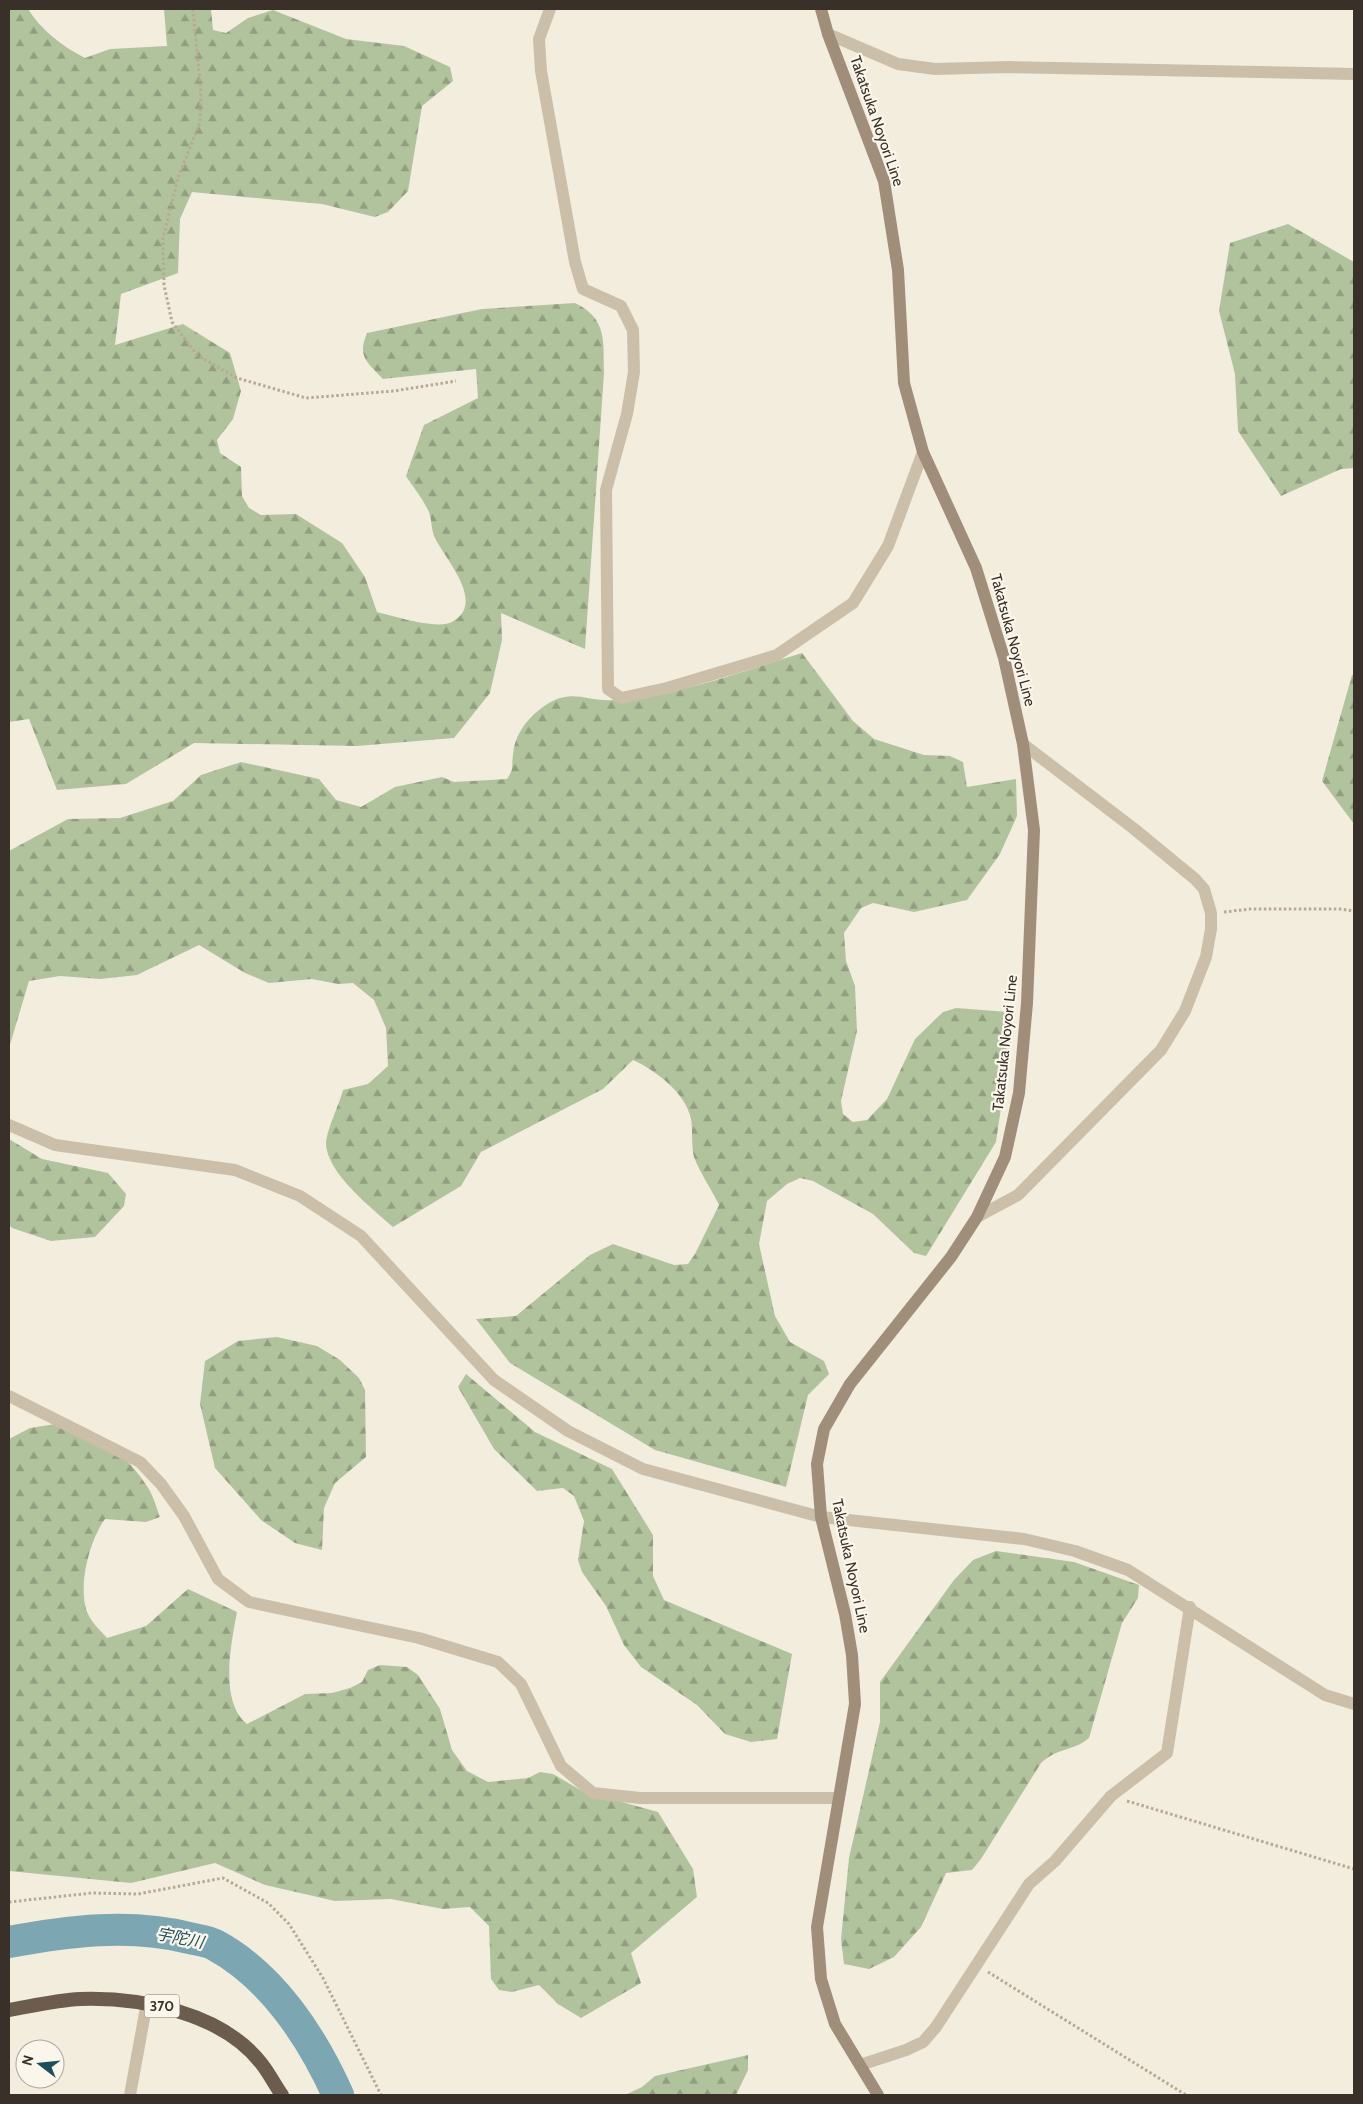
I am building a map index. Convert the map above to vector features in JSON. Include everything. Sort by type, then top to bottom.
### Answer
[{"type":"highway","name":"370","points":[[9,2010],[80,1999],[146,2002],[178,2010],[227,2033],[261,2062],[282,2095]]},
{"type":"main road","name":"Takatsuka Noyori Line","points":[[821,9],[828,34],[884,181],[898,270],[904,383],[923,452],[976,568],[1004,658],[1023,744],[1034,830],[1027,1003],[1019,1093],[1006,1157],[977,1216],[951,1257],[850,1384],[824,1429],[817,1464],[821,1517],[845,1614],[852,1655],[855,1704],[817,1927],[821,1979],[835,2024],[878,2095]]},
{"type":"street","points":[[550,9],[538,40],[541,70],[575,262],[583,289],[620,306],[633,330],[634,372],[627,414],[606,490],[608,689],[621,698],[646,693],[777,655],[853,603],[888,546],[923,452]]},
{"type":"street","points":[[828,34],[898,64],[935,69],[1008,67],[1354,74]]},
{"type":"street","points":[[977,1216],[1018,1196],[1161,1050],[1185,1011],[1206,957],[1211,929],[1211,913],[1204,889],[1190,874],[1023,744]]},
{"type":"street","points":[[9,1125],[56,1145],[235,1170],[300,1196],[361,1236],[494,1380],[568,1431],[643,1469],[821,1517],[1024,1539],[1075,1551],[1128,1570],[1190,1607],[1326,1695],[1354,1704]]},
{"type":"street","points":[[9,1396],[140,1462],[160,1484],[184,1516],[218,1579],[249,1602],[419,1638],[498,1662],[521,1684],[561,1766],[593,1793],[640,1798],[839,1798]]},
{"type":"street","points":[[860,2065],[906,2050],[922,2042],[936,2027],[1029,1884],[1055,1861],[1111,1796],[1167,1753],[1190,1607]]},
{"type":"street","points":[[130,2095],[146,2002]]},
{"type":"path","points":[[193,9],[201,92],[200,122],[178,178],[163,238],[164,285],[172,322],[197,355],[237,378],[306,398],[394,391],[456,380]]},
{"type":"path","points":[[1211,913],[1250,909],[1340,909],[1354,911]]},
{"type":"path","points":[[1111,1796],[1354,1869]]},
{"type":"path","points":[[9,1902],[92,1893],[138,1894],[223,1878],[268,1904],[289,1924],[323,1978],[381,2095]]},
{"type":"path","points":[[977,1965],[1186,2095]]},
{"type":"green space","points":[[9,9],[28,9],[53,37],[85,58],[110,49],[167,46],[164,9],[211,9],[213,30],[226,33],[248,18],[273,10],[346,39],[404,46],[450,67],[453,81],[422,106],[408,191],[388,212],[375,217],[322,204],[192,192],[180,219],[178,273],[121,294],[115,345],[183,324],[230,353],[241,391],[233,419],[217,440],[220,453],[241,467],[242,496],[249,508],[261,515],[296,514],[342,543],[365,577],[377,612],[415,622],[445,624],[452,622],[462,614],[466,604],[465,593],[454,569],[435,538],[427,507],[406,476],[424,425],[478,398],[476,369],[383,379],[368,363],[363,354],[367,333],[482,309],[575,303],[586,309],[593,316],[601,332],[604,373],[585,649],[501,613],[502,640],[490,693],[454,738],[357,746],[194,743],[126,784],[57,790],[29,719],[9,722]]},
{"type":"green space","points":[[1288,224],[1354,262],[1354,468],[1341,469],[1281,496],[1238,431],[1235,374],[1219,311],[1230,243]]},
{"type":"green space","points":[[802,653],[853,721],[874,739],[924,755],[950,756],[963,762],[967,787],[1016,779],[1017,816],[1000,854],[967,900],[914,912],[873,903],[861,908],[844,933],[846,961],[855,986],[857,1031],[841,1101],[843,1114],[853,1122],[867,1120],[887,1099],[915,1039],[943,1012],[956,1008],[1008,1012],[1013,1025],[996,1142],[926,1256],[914,1253],[873,1214],[813,1181],[800,1178],[787,1184],[767,1201],[759,1244],[775,1316],[790,1342],[824,1361],[829,1374],[808,1395],[786,1487],[655,1450],[510,1363],[476,1319],[516,1316],[590,1255],[613,1244],[674,1265],[688,1264],[695,1254],[719,1205],[694,1157],[691,1119],[688,1109],[683,1100],[660,1076],[642,1064],[633,1060],[603,1089],[481,1152],[461,1186],[393,1227],[352,1190],[342,1178],[328,1154],[326,1143],[343,1090],[368,1084],[388,1066],[386,1028],[374,1000],[353,983],[338,984],[312,979],[269,983],[245,973],[199,945],[137,975],[100,979],[60,976],[29,981],[9,1048],[9,851],[68,819],[120,818],[173,801],[201,775],[241,762],[319,779],[336,800],[361,807],[395,787],[442,777],[454,782],[507,779],[512,770],[514,748],[521,730],[539,710],[559,698],[576,696],[614,700],[662,694],[709,682]]},
{"type":"green space","points":[[1352,675],[1354,675],[1354,824],[1322,781]]},
{"type":"green space","points":[[9,1139],[42,1159],[108,1173],[126,1194],[124,1206],[95,1237],[51,1241],[12,1228],[9,1225]]},
{"type":"green space","points":[[277,1337],[317,1346],[340,1360],[359,1378],[365,1390],[366,1457],[335,1483],[324,1508],[322,1550],[295,1543],[261,1520],[215,1468],[200,1404],[205,1361],[238,1341]]},
{"type":"green space","points":[[466,1374],[535,1432],[612,1469],[653,1535],[653,1576],[664,1600],[792,1654],[777,1739],[751,1742],[725,1734],[697,1705],[641,1667],[624,1645],[606,1606],[582,1572],[578,1560],[584,1521],[574,1496],[563,1488],[537,1491],[494,1449],[458,1387]]},
{"type":"green space","points":[[68,1422],[80,1426],[103,1439],[125,1459],[150,1491],[160,1517],[146,1522],[105,1519],[99,1528],[86,1566],[84,1593],[85,1606],[89,1616],[107,1638],[146,1626],[188,1589],[237,1612],[230,1655],[230,1687],[238,1714],[247,1724],[305,1694],[332,1693],[350,1688],[362,1682],[368,1670],[380,1665],[407,1667],[418,1675],[440,1709],[452,1750],[467,1771],[488,1782],[528,1778],[540,1772],[553,1774],[582,1791],[658,1812],[693,1869],[697,1897],[631,1953],[641,1983],[581,2018],[558,2004],[539,1985],[512,1992],[499,1990],[491,1979],[489,1926],[470,1907],[443,1909],[391,1899],[335,1901],[265,1885],[215,1863],[131,1883],[9,1871],[9,1439],[30,1428]]},
{"type":"green space","points":[[996,1551],[1074,1562],[1139,1585],[1138,1598],[1122,1623],[1089,1738],[1077,1746],[1053,1754],[1041,1763],[981,1859],[972,1870],[946,1873],[921,1927],[894,1957],[869,1969],[844,1964],[841,1939],[849,1858],[880,1722],[880,1682],[954,1580],[973,1560]]},
{"type":"green space","points":[[748,2055],[748,2070],[736,2095],[625,2095],[642,2087],[655,2076]]},
{"type":"waterway","name":"宇陀川","points":[[9,1942],[76,1932],[122,1930],[167,1933],[212,1944],[236,1958],[255,1973],[288,2010],[316,2051],[338,2095]]}]
